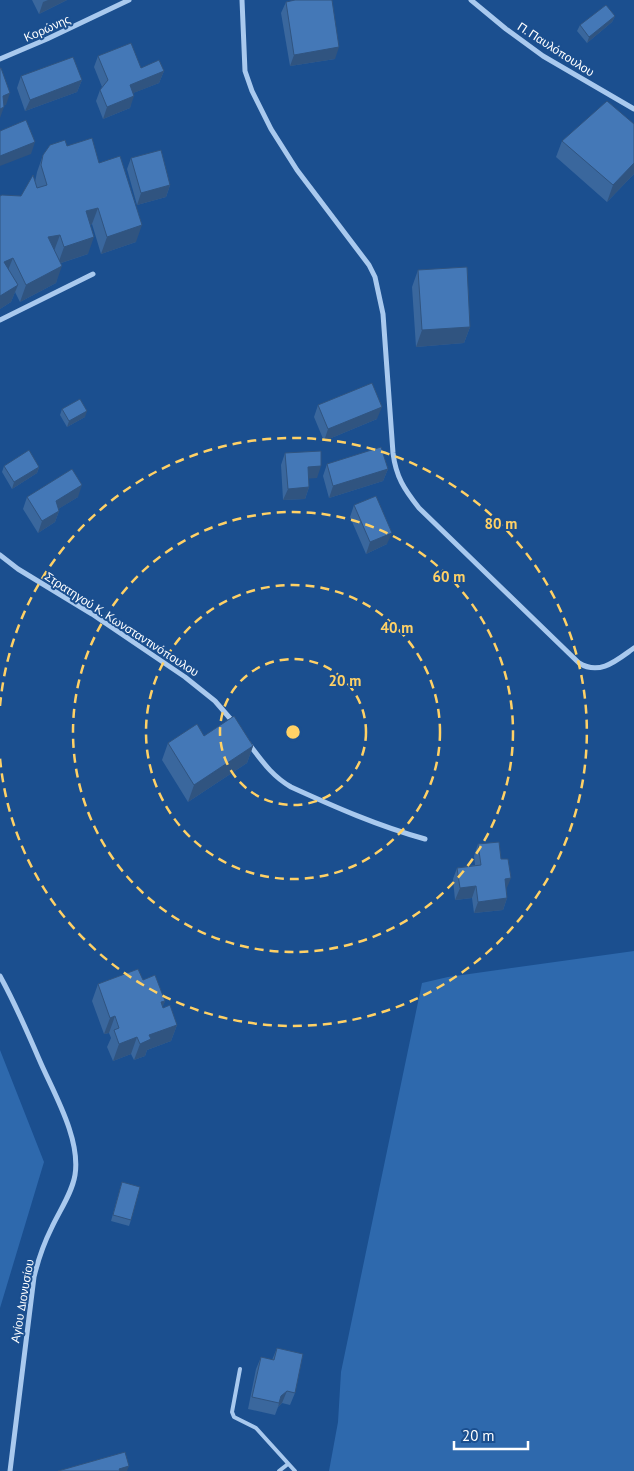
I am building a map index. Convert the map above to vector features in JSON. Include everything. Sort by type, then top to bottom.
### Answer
[{"type":"street","name":"Κορώνης","points":[[0,59],[129,0]]},
{"type":"street","points":[[242,0],[245,71],[252,91],[271,129],[297,170],[369,265],[375,277],[383,314],[393,453],[396,472],[402,485],[419,508],[579,664],[592,669],[600,668],[612,664],[634,648]]},
{"type":"street","name":"Π. Παυλόπουλου","points":[[471,0],[543,56],[634,109]]},
{"type":"street","points":[[0,320],[93,274]]},
{"type":"street","name":"Στρατηγού Κ. Κωνσταντινόπουλου","points":[[0,555],[18,569],[92,614],[185,677],[215,701],[236,726]]},
{"type":"street","points":[[247,740],[268,770],[282,782],[350,814],[425,839]]},
{"type":"street","name":"Αγίου Διονυσίου","points":[[0,976],[25,1026],[63,1113],[71,1137],[76,1166],[69,1194],[42,1249],[34,1277],[10,1471]]},
{"type":"lane","points":[[240,1369],[232,1412],[234,1417],[256,1428],[295,1471]]},
{"type":"lane","points":[[279,1471],[288,1464]]},
{"type":"shaded area","points":[[634,951],[634,1471],[329,1471],[338,1422],[341,1372],[422,983],[448,977]]},
{"type":"shaded area","points":[[0,1050],[44,1162],[0,1308]]},
{"type":"building","points":[[295,0],[332,0],[339,47],[294,55],[286,2]]},
{"type":"building","points":[[606,5],[615,16],[589,37],[580,25]]},
{"type":"building","points":[[131,43],[141,68],[159,60],[164,71],[130,85],[134,96],[107,107],[100,90],[108,80],[98,56]]},
{"type":"building","points":[[73,57],[82,80],[30,100],[21,76]]},
{"type":"building","points":[[0,68],[10,93],[3,96],[4,107],[0,109]]},
{"type":"building","points":[[607,101],[634,124],[634,163],[613,185],[562,141]]},
{"type":"building","points":[[26,120],[35,142],[0,156],[0,131]]},
{"type":"building","points":[[92,138],[99,163],[120,156],[142,225],[107,237],[98,208],[86,211],[94,237],[64,247],[60,235],[48,237],[62,266],[26,285],[13,258],[4,262],[18,285],[0,296],[0,196],[21,196],[33,175],[37,188],[47,185],[41,165],[43,155],[50,145],[65,140],[67,146]]},
{"type":"building","points":[[161,150],[170,185],[141,193],[131,158]]},
{"type":"building","points":[[467,267],[470,327],[422,330],[418,270]]},
{"type":"building","points":[[372,383],[382,407],[328,429],[318,405]]},
{"type":"building","points":[[80,399],[87,411],[69,421],[62,409]]},
{"type":"building","points":[[381,447],[388,469],[333,486],[327,464]]},
{"type":"building","points":[[29,450],[39,467],[14,482],[4,466]]},
{"type":"building","points":[[321,451],[321,466],[308,467],[309,487],[288,489],[285,453]]},
{"type":"building","points":[[72,469],[82,485],[56,501],[59,511],[42,521],[27,497]]},
{"type":"building","points":[[376,496],[392,533],[370,542],[354,505]]},
{"type":"building","points":[[234,716],[253,746],[194,785],[168,743],[197,724],[204,736]]},
{"type":"building","points":[[499,842],[501,859],[508,859],[511,878],[505,879],[507,898],[478,902],[476,886],[460,888],[457,868],[481,865],[478,844]]},
{"type":"building","points":[[138,969],[143,980],[155,975],[165,1001],[161,1002],[163,1008],[170,1005],[177,1025],[149,1035],[151,1039],[140,1044],[137,1037],[119,1044],[114,1030],[119,1028],[115,1016],[110,1018],[98,984]]},
{"type":"building","points":[[122,1182],[140,1187],[131,1220],[113,1215]]},
{"type":"building","points":[[277,1348],[303,1354],[295,1393],[287,1391],[281,1396],[279,1403],[252,1397],[261,1357],[274,1360]]},
{"type":"building","points":[[125,1452],[129,1466],[119,1469],[120,1471],[58,1471]]}]
